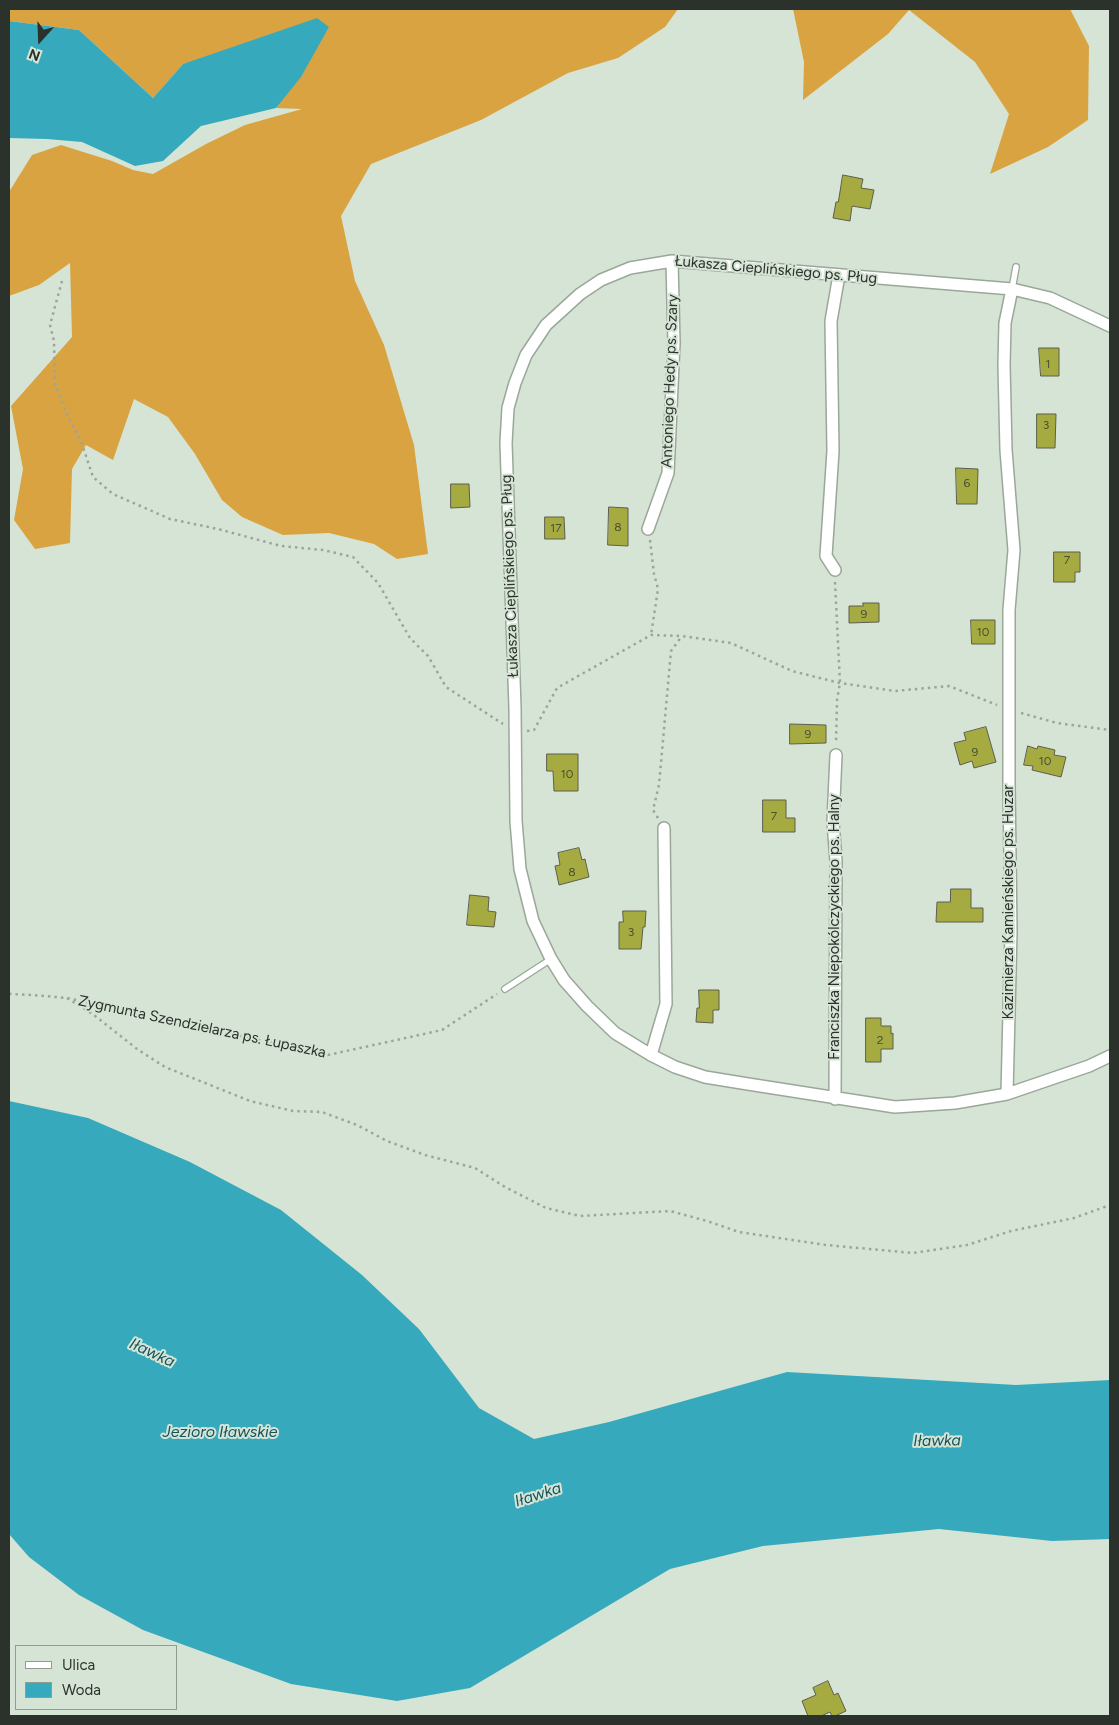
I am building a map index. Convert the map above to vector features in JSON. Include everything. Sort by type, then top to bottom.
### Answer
[{"type":"street","name":"Łukasza Cieplińskiego ps. Pług","points":[[1110,326],[1050,298],[1012,289],[672,261],[630,268],[601,280],[580,294],[546,325],[526,355],[515,383],[508,408],[506,443],[515,708],[516,821],[520,868],[533,920],[551,959],[564,980],[587,1006],[616,1033],[651,1055],[675,1067],[705,1076],[835,1099],[895,1107],[955,1103],[1007,1094],[1089,1066],[1110,1056]]},
{"type":"street","name":"Antoniego Hedy ps. Szary","points":[[648,529],[668,473],[674,342],[672,261]]},
{"type":"street","points":[[835,570],[826,556],[832,451],[831,321],[839,275]]},
{"type":"street","name":"Kazimierza Kamieńskiego ps. Huzar","points":[[1007,1094],[1011,931],[1009,610],[1014,550],[1006,450],[1004,365],[1005,323],[1012,289]]},
{"type":"street","name":"Franciszka Niepokólczyckiego ps. Halny","points":[[835,1099],[836,861],[833,822],[836,756]]},
{"type":"street","points":[[651,1055],[666,1004],[664,828]]},
{"type":"lane","points":[[1012,289],[1016,267]]},
{"type":"lane","points":[[505,989],[551,959]]},
{"type":"path","points":[[62,281],[50,325],[54,341],[56,383],[68,417],[81,441],[93,477],[113,494],[170,519],[218,529],[281,546],[322,550],[353,557],[378,582],[410,638],[428,656],[446,687],[515,731],[534,730],[557,688],[651,635],[682,636],[731,643],[792,671],[840,683],[895,691],[949,686],[1009,710],[1057,723],[1110,730]]},
{"type":"path","points":[[648,529],[658,589],[651,635]]},
{"type":"path","points":[[835,570],[837,654],[840,683],[837,700],[836,756]]},
{"type":"path","points":[[664,828],[653,810],[659,785],[671,650],[682,636]]},
{"type":"path","name":"Zygmunta Szendzielarza ps. Łupaszka","points":[[9,994],[34,994],[67,998],[328,1056],[442,1030],[505,989]]},
{"type":"path","points":[[67,998],[94,1015],[137,1049],[165,1067],[250,1101],[293,1111],[322,1112],[357,1125],[387,1141],[475,1168],[504,1187],[546,1208],[580,1216],[670,1211],[707,1220],[739,1232],[826,1245],[913,1253],[967,1245],[1011,1231],[1074,1218],[1110,1205]]},
{"type":"shaded area","points":[[9,9],[678,9],[665,27],[618,58],[568,73],[481,120],[371,164],[341,216],[355,281],[384,345],[414,445],[428,554],[397,559],[374,544],[329,533],[283,535],[242,517],[222,500],[195,454],[168,417],[134,399],[113,460],[86,445],[72,469],[70,543],[35,549],[14,520],[23,469],[11,406],[72,337],[70,263],[39,285],[9,296],[9,192],[32,155],[61,145],[112,161],[133,170],[153,174],[206,144],[245,125],[302,109],[276,108],[329,27],[183,64],[153,98],[79,30],[9,21]]},
{"type":"shaded area","points":[[793,9],[1070,9],[1089,46],[1088,120],[1048,147],[990,174],[1009,114],[975,62],[909,10],[888,34],[803,100],[804,62]]},
{"type":"water","points":[[317,18],[329,27],[301,77],[276,108],[201,126],[163,161],[135,166],[82,142],[9,138],[9,21],[79,30],[153,98],[183,64]]},
{"type":"water","name":"Jezioro Iławskie","points":[[9,1101],[88,1118],[190,1162],[281,1210],[362,1275],[419,1329],[479,1408],[534,1439],[609,1422],[787,1372],[1016,1385],[1110,1380],[1110,1539],[1052,1541],[939,1529],[763,1546],[670,1569],[470,1688],[397,1701],[291,1684],[143,1630],[79,1595],[29,1557],[9,1534]]},
{"type":"building","points":[[843,175],[863,179],[861,188],[874,190],[870,209],[852,206],[850,221],[833,218]]},
{"type":"building","points":[[1039,348],[1059,348],[1059,376],[1041,376]]},
{"type":"building","points":[[1037,414],[1056,414],[1055,448],[1037,448]]},
{"type":"building","points":[[956,468],[978,469],[977,504],[957,504]]},
{"type":"building","points":[[451,484],[469,484],[470,507],[451,508]]},
{"type":"building","points":[[609,507],[628,508],[628,546],[608,545]]},
{"type":"building","points":[[545,517],[564,517],[565,539],[545,539]]},
{"type":"building","points":[[1054,552],[1080,552],[1080,572],[1075,572],[1075,582],[1054,582]]},
{"type":"building","points":[[863,603],[879,603],[879,622],[849,623],[849,606],[863,606]]},
{"type":"building","points":[[971,620],[995,620],[995,644],[972,644]]},
{"type":"building","points":[[790,724],[826,725],[826,743],[790,744]]},
{"type":"building","points":[[986,727],[996,762],[974,768],[972,761],[960,765],[954,743],[966,740],[964,733]]},
{"type":"building","points":[[1028,746],[1037,749],[1038,746],[1055,750],[1054,755],[1066,757],[1061,777],[1032,770],[1033,766],[1024,765]]},
{"type":"building","points":[[547,754],[578,754],[578,791],[554,791],[553,771],[547,771]]},
{"type":"building","points":[[763,800],[786,800],[786,818],[795,818],[795,832],[763,832]]},
{"type":"building","points":[[579,848],[582,860],[585,859],[589,877],[559,885],[555,866],[560,865],[558,853]]},
{"type":"building","points":[[951,889],[971,889],[971,908],[983,908],[983,922],[936,922],[937,902],[950,902]]},
{"type":"building","points":[[470,895],[489,897],[488,911],[496,912],[494,927],[467,925]]},
{"type":"building","points":[[623,911],[646,911],[641,949],[619,949],[619,922],[623,922]]},
{"type":"building","points":[[699,990],[719,990],[719,1010],[713,1010],[713,1023],[696,1022],[697,1008],[699,1008]]},
{"type":"building","points":[[866,1018],[881,1018],[881,1026],[891,1026],[893,1049],[881,1049],[881,1062],[866,1062]]},
{"type":"building","points":[[828,1681],[834,1695],[838,1693],[846,1711],[835,1716],[832,1716],[830,1712],[821,1716],[808,1716],[802,1701],[816,1695],[813,1688]]},
{"type":"water label","name":"Iławka","points":[[152,1353]]},
{"type":"water label","name":"Iławka","points":[[937,1441]]},
{"type":"water label","name":"Iławka","points":[[538,1495]]}]
